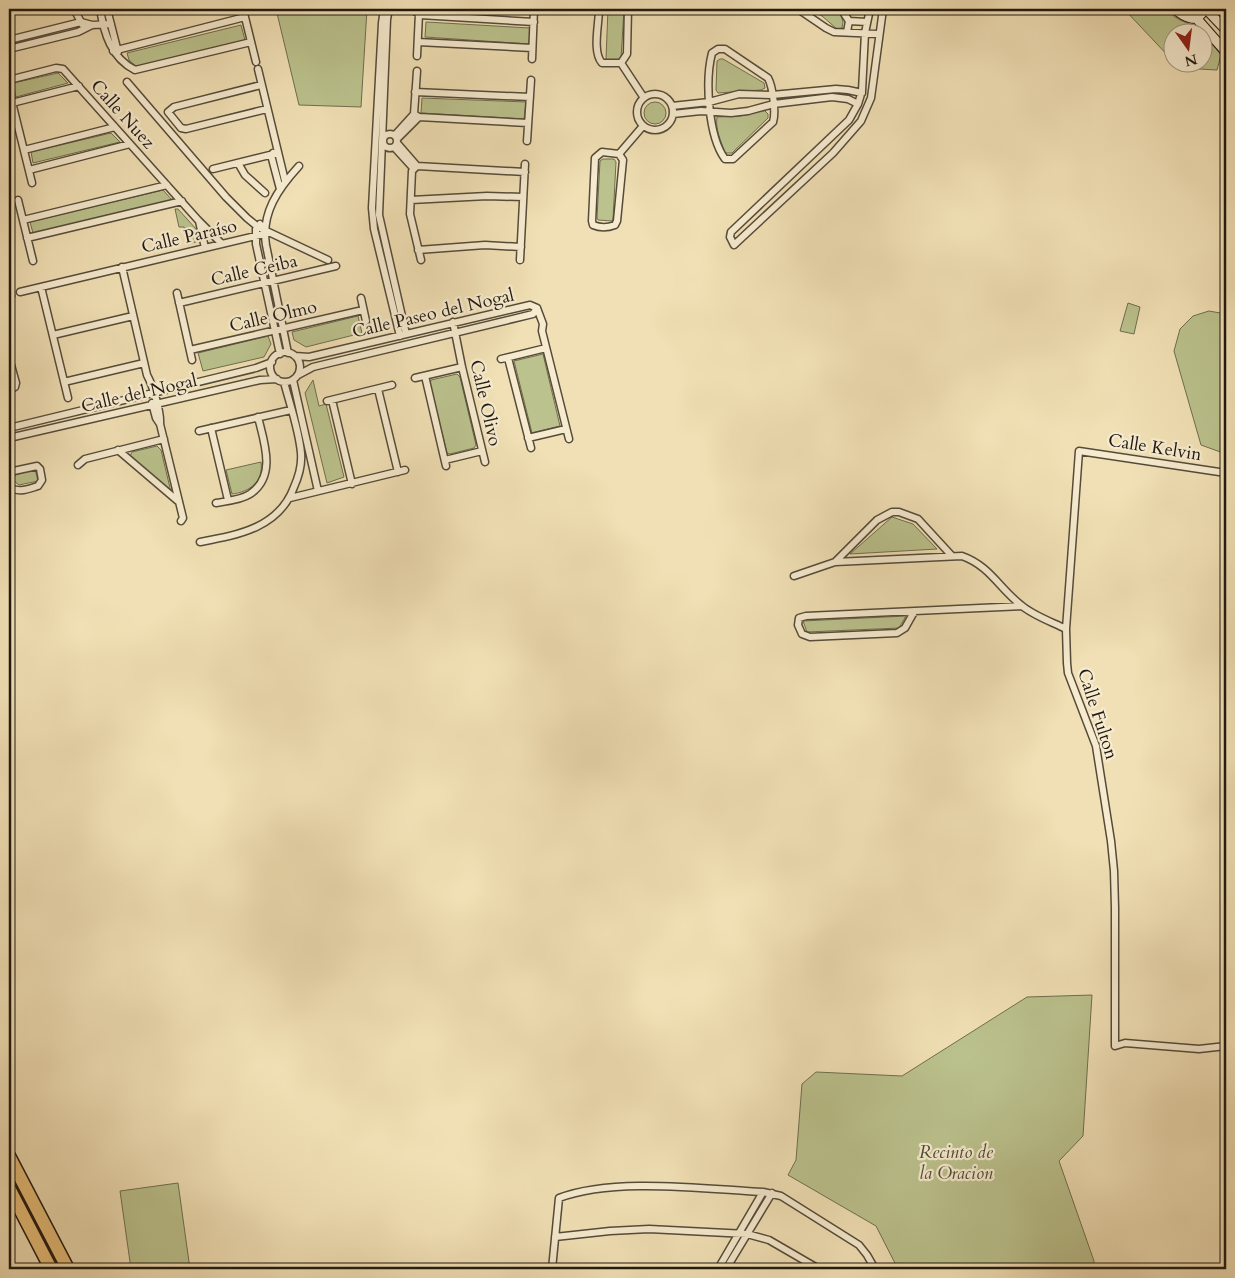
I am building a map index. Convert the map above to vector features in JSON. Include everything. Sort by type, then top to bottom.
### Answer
[{"type":"highway","points":[[9,1156],[68,1269]]},
{"type":"highway","points":[[9,1188],[51,1269]]},
{"type":"main road","points":[[1175,9],[1186,17],[1196,18],[1205,9],[1226,30]]},
{"type":"main road","points":[[1196,18],[1226,52]]},
{"type":"street","points":[[9,10],[14,9]]},
{"type":"street","points":[[74,9],[84,29]]},
{"type":"street","points":[[101,9],[115,50],[120,58],[131,68],[140,69],[251,42]]},
{"type":"street","points":[[107,9],[107,25]]},
{"type":"street","points":[[243,9],[267,109],[280,189]]},
{"type":"street","points":[[384,9],[376,120],[372,218],[384,256],[403,335]]},
{"type":"street","points":[[384,256],[379,215],[380,154],[389,9]]},
{"type":"street","points":[[412,9],[419,12],[534,22]]},
{"type":"street","points":[[532,59],[534,9]]},
{"type":"street","points":[[600,9],[598,58],[602,63],[621,64]]},
{"type":"street","points":[[621,64],[627,54],[628,9]]},
{"type":"street","points":[[798,9],[830,31],[837,33],[878,34]]},
{"type":"street","points":[[841,9],[849,21],[846,32]]},
{"type":"street","points":[[870,9],[867,22],[862,93],[858,104],[842,128],[731,232],[730,236],[734,245],[850,136],[861,121],[871,98],[878,34],[883,9]]},
{"type":"street","points":[[417,56],[419,12]]},
{"type":"street","points":[[115,50],[245,17]]},
{"type":"street","points":[[849,21],[867,22]]},
{"type":"street","points":[[9,40],[81,22],[92,25],[107,25]]},
{"type":"street","points":[[9,49],[84,29],[92,25]]},
{"type":"street","points":[[418,42],[532,48]]},
{"type":"street","points":[[718,49],[725,49],[768,78],[771,82],[772,95],[774,104],[773,122],[733,159],[724,159],[716,142],[710,111],[710,60],[712,53],[718,49]]},
{"type":"street","points":[[621,64],[644,98]]},
{"type":"street","name":"Calle Nuez","points":[[9,80],[59,68],[65,71],[198,220],[222,244]]},
{"type":"street","points":[[374,161],[394,142],[416,116],[416,70]]},
{"type":"street","points":[[527,140],[531,80]]},
{"type":"street","points":[[127,82],[226,197],[247,218],[262,230],[328,260]]},
{"type":"street","points":[[261,85],[174,107],[169,110],[169,115],[181,128],[186,129],[267,109]]},
{"type":"street","points":[[12,103],[79,86]]},
{"type":"street","points":[[672,106],[709,102],[739,94],[772,95],[824,89],[848,90],[862,93]]},
{"type":"street","points":[[824,89],[824,99]]},
{"type":"street","points":[[9,90],[32,182]]},
{"type":"street","points":[[415,92],[530,97]]},
{"type":"street","points":[[660,95],[669,101],[672,106],[673,114],[668,124],[659,130],[643,126],[640,122],[637,112],[644,98],[660,95]]},
{"type":"street","points":[[673,114],[710,111],[731,113],[774,104],[842,98],[858,104]]},
{"type":"street","points":[[416,116],[528,123]]},
{"type":"street","points":[[376,120],[386,135]]},
{"type":"street","points":[[619,154],[643,126]]},
{"type":"street","points":[[24,150],[115,127]]},
{"type":"street","points":[[842,128],[850,136]]},
{"type":"street","points":[[386,135],[391,134],[394,142],[416,168]]},
{"type":"street","points":[[386,135],[383,142],[394,142]]},
{"type":"street","points":[[29,170],[130,144]]},
{"type":"street","points":[[816,151],[824,161]]},
{"type":"street","points":[[213,169],[275,152]]},
{"type":"street","points":[[275,152],[285,181]]},
{"type":"street","points":[[602,152],[619,154],[623,160],[617,220],[615,225],[597,227],[593,225],[592,221],[595,158],[602,152]]},
{"type":"street","points":[[238,163],[245,175],[264,193]]},
{"type":"street","points":[[520,260],[525,164]]},
{"type":"street","points":[[292,355],[280,354],[272,362],[272,372],[277,379],[284,382],[293,380],[298,375],[300,367],[292,355],[284,329],[262,230],[266,217],[280,189],[299,166]]},
{"type":"street","points":[[421,260],[410,214],[412,171],[416,168],[525,172]]},
{"type":"street","points":[[23,220],[167,185]]},
{"type":"street","points":[[410,200],[487,196],[523,197]]},
{"type":"street","points":[[18,200],[33,261]]},
{"type":"street","points":[[27,238],[182,202]]},
{"type":"street","name":"Calle Nuez","points":[[198,220],[205,248]]},
{"type":"street","name":"Calle Paraíso","points":[[20,292],[255,236],[262,230]]},
{"type":"street","points":[[255,236],[280,354]]},
{"type":"street","points":[[418,250],[485,246],[521,247]]},
{"type":"street","name":"Calle Ceiba","points":[[179,303],[336,266]]},
{"type":"street","points":[[122,268],[155,405],[156,418],[160,424],[183,518],[181,522]]},
{"type":"street","points":[[9,287],[11,296],[9,301]]},
{"type":"street","points":[[41,287],[68,398]]},
{"type":"street","points":[[177,293],[192,360]]},
{"type":"street","points":[[361,298],[366,321]]},
{"type":"street","name":"Calle Paseo del Nogal","points":[[292,355],[310,357],[530,305],[535,311],[454,334],[313,367],[298,375]]},
{"type":"street","name":"Calle Olmo","points":[[190,350],[364,310]]},
{"type":"street","points":[[535,311],[542,331],[569,439]]},
{"type":"street","points":[[53,335],[133,316]]},
{"type":"street","name":"Calle Olivo","points":[[451,323],[485,462]]},
{"type":"street","points":[[530,448],[505,358],[546,348]]},
{"type":"street","points":[[9,358],[16,383],[15,387],[9,390]]},
{"type":"street","name":"Calle del Nogal","points":[[9,428],[256,368],[272,362]]},
{"type":"street","points":[[64,382],[144,363]]},
{"type":"street","points":[[415,378],[462,367]]},
{"type":"street","points":[[426,376],[446,463],[482,451]]},
{"type":"street","name":"Calle del Nogal","points":[[9,438],[260,380],[277,379]]},
{"type":"street","points":[[293,380],[318,491]]},
{"type":"street","points":[[200,542],[260,526],[274,517],[290,498],[298,479],[301,460],[300,444],[284,382]]},
{"type":"street","points":[[352,484],[329,400],[392,386]]},
{"type":"street","points":[[290,498],[402,471],[378,389]]},
{"type":"street","points":[[199,431],[291,410]]},
{"type":"street","points":[[216,504],[250,494],[259,485],[266,471],[266,453],[258,417]]},
{"type":"street","points":[[211,428],[228,500]]},
{"type":"street","points":[[528,438],[566,429]]},
{"type":"street","points":[[78,465],[85,459],[164,439]]},
{"type":"street","points":[[118,450],[179,502]]},
{"type":"street","name":"Calle Kelvin","points":[[1079,451],[1226,473]]},
{"type":"street","name":"Calle Fulton","points":[[1079,451],[1066,629],[1068,672],[1096,746],[1111,841],[1115,908],[1115,1046],[1125,1043]]},
{"type":"street","points":[[9,472],[37,466],[40,469],[42,480],[38,486],[21,491],[9,486]]},
{"type":"street","points":[[835,562],[877,520],[892,512],[899,512],[918,519],[952,556]]},
{"type":"street","points":[[794,576],[835,562],[952,556],[969,559],[986,569],[1021,606],[1066,629]]},
{"type":"street","points":[[914,612],[905,628],[897,633],[810,637],[802,634],[798,625],[799,618],[806,616],[1021,606]]},
{"type":"street","points":[[1115,1038],[1125,1043],[1199,1049],[1226,1046]]},
{"type":"street","points":[[552,1269],[559,1198],[569,1194],[634,1186],[763,1192],[781,1196],[859,1245],[875,1269]]},
{"type":"street","points":[[718,1269],[763,1192]]},
{"type":"street","points":[[726,1269],[772,1193]]},
{"type":"street","points":[[555,1237],[649,1229],[747,1234],[769,1240],[819,1269]]},
{"type":"green space","points":[[276,9],[367,9],[361,107],[299,105]]},
{"type":"green space","points":[[608,9],[624,9],[621,59],[615,61],[606,59]]},
{"type":"green space","points":[[809,9],[832,9],[841,15],[842,28],[837,29],[822,16]]},
{"type":"green space","points":[[1124,9],[1167,9],[1184,22],[1162,22],[1162,49]]},
{"type":"green space","points":[[426,22],[530,28],[529,44],[425,37]]},
{"type":"green space","points":[[241,25],[245,40],[137,67],[129,60],[127,53]]},
{"type":"green space","points":[[1212,44],[1221,55],[1217,70],[1212,70]]},
{"type":"green space","points":[[720,59],[764,83],[765,88],[761,90],[718,93],[716,90],[717,61]]},
{"type":"green space","points":[[58,73],[68,83],[16,97],[13,83]]},
{"type":"green space","points":[[422,98],[526,102],[524,119],[421,113]]},
{"type":"green space","points":[[655,102],[665,109],[666,113],[659,123],[655,124],[645,117],[644,113],[651,103]]},
{"type":"green space","points":[[764,110],[768,114],[768,118],[732,153],[725,153],[718,130],[717,117],[740,116]]},
{"type":"green space","points":[[111,133],[120,142],[33,163],[31,152]]},
{"type":"green space","points":[[603,159],[614,159],[616,162],[612,221],[598,220],[597,218],[600,161]]},
{"type":"green space","points":[[163,190],[172,200],[33,233],[30,222]]},
{"type":"green space","points":[[175,209],[178,209],[197,230],[199,241],[188,244],[184,227],[179,227]]},
{"type":"green space","points":[[1128,303],[1140,307],[1134,334],[1120,331]]},
{"type":"green space","points":[[1209,311],[1226,314],[1226,454],[1201,445],[1174,351],[1180,329],[1193,316]]},
{"type":"green space","points":[[358,316],[362,333],[306,347],[294,340],[292,332]]},
{"type":"green space","points":[[268,336],[271,344],[264,357],[203,371],[198,353]]},
{"type":"green space","points":[[543,354],[560,426],[532,433],[514,361]]},
{"type":"green space","points":[[457,374],[460,377],[476,445],[474,448],[450,454],[447,453],[430,384],[431,380]]},
{"type":"green space","points":[[313,380],[319,406],[326,404],[344,477],[327,483],[305,393]]},
{"type":"green space","points":[[157,446],[161,450],[171,492],[130,456],[132,452]]},
{"type":"green space","points":[[261,462],[258,480],[245,491],[232,494],[226,470]]},
{"type":"green space","points":[[35,469],[38,481],[19,485],[9,477]]},
{"type":"green space","points":[[892,517],[913,524],[937,549],[850,554]]},
{"type":"green space","points":[[906,616],[899,628],[807,632],[803,621]]},
{"type":"green space","name":"Recinto de la Oracion","points":[[1092,995],[1083,1136],[1059,1161],[1094,1261],[1093,1269],[898,1269],[876,1226],[788,1175],[796,1160],[802,1084],[816,1072],[902,1076],[1027,997]]},
{"type":"green space","points":[[178,1183],[190,1269],[131,1269],[120,1191]]}]
